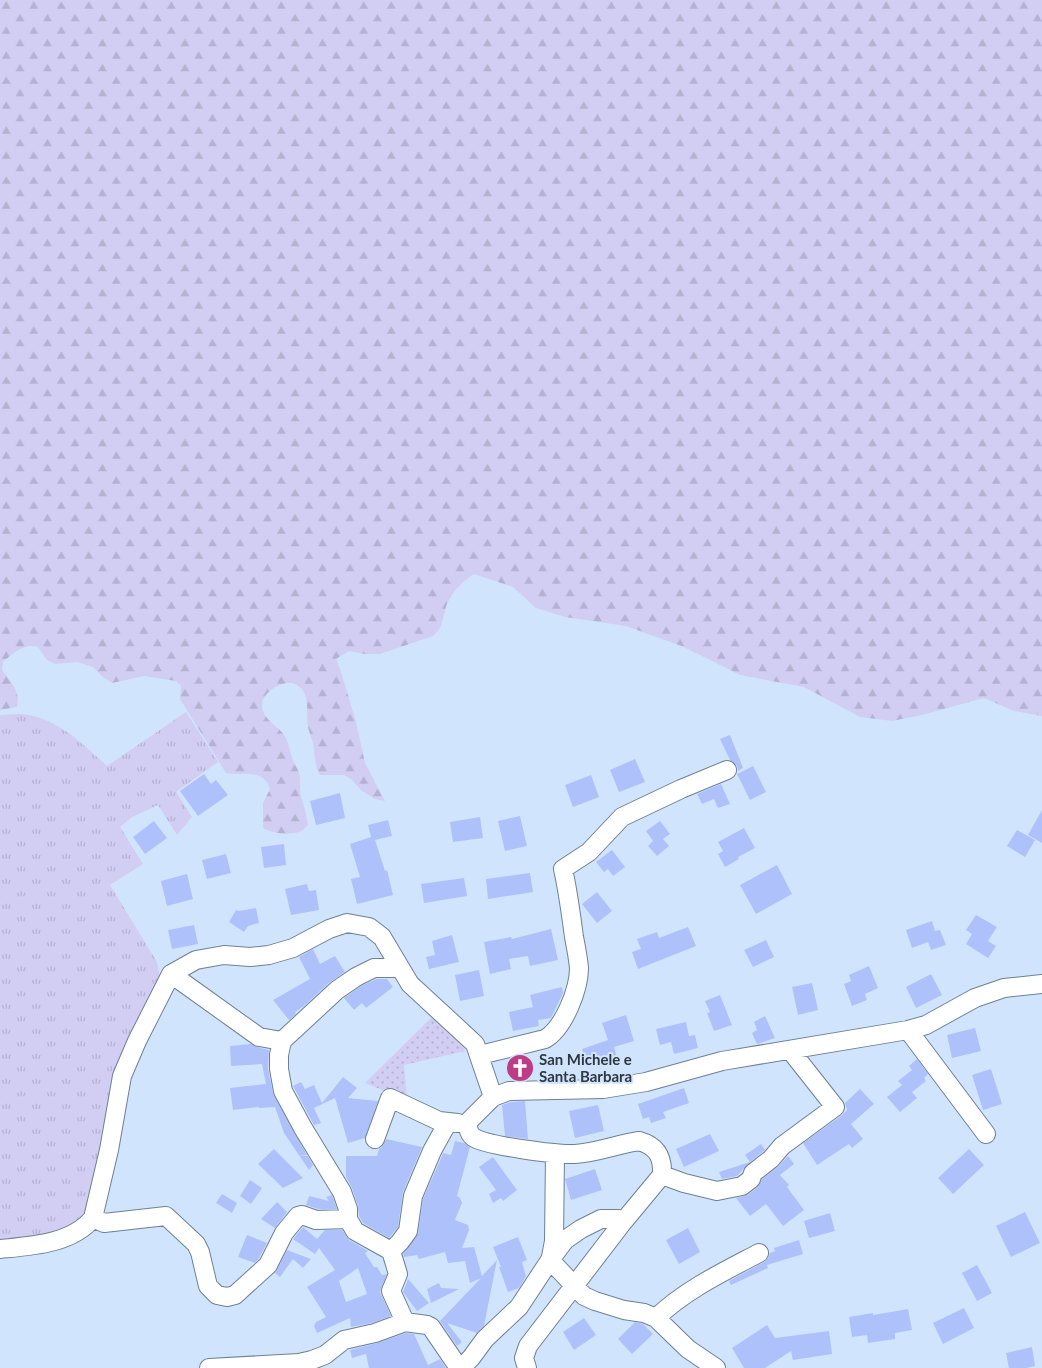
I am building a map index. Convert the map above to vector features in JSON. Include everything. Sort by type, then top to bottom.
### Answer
[{"type":"street","points":[[480,1055],[545,1039],[553,1034],[566,1014],[575,991],[579,969],[569,897],[563,869],[589,852],[622,817],[727,770]]},
{"type":"street","points":[[0,1249],[24,1247],[62,1238],[81,1230],[93,1218],[110,1150],[122,1076],[137,1041],[171,974],[196,960],[224,955],[250,957],[270,955],[293,948],[329,928],[347,923],[369,927],[382,937],[410,984],[475,1044],[493,1097]]},
{"type":"street","points":[[400,968],[374,968],[337,990],[282,1041],[279,1069],[283,1090],[342,1192],[348,1209],[348,1219],[355,1231],[391,1251],[398,1274],[391,1291],[405,1322]]},
{"type":"street","points":[[171,974],[260,1037],[282,1041]]},
{"type":"street","points":[[375,1139],[390,1098],[439,1121],[467,1123],[493,1097],[509,1091],[603,1089],[646,1082],[722,1060],[908,1030],[926,1025],[975,998],[1004,988],[1042,984]]},
{"type":"street","points":[[908,1030],[986,1134]]},
{"type":"street","points":[[662,1175],[684,1183],[717,1190],[742,1186],[782,1146],[834,1107],[790,1050]]},
{"type":"street","points":[[391,1251],[408,1231],[413,1196],[436,1143],[448,1122]]},
{"type":"street","points":[[467,1123],[468,1130],[473,1137],[494,1144],[555,1153],[576,1154],[639,1141],[657,1150],[661,1158],[662,1175],[623,1222],[528,1346],[524,1358],[527,1368]]},
{"type":"street","points":[[550,1260],[554,1241],[555,1153]]},
{"type":"street","points":[[93,1218],[104,1223],[166,1216],[196,1244],[200,1252],[208,1286],[217,1295],[227,1297],[235,1295],[268,1265],[284,1233],[298,1216],[302,1215],[316,1220],[348,1219]]},
{"type":"street","points":[[208,1368],[299,1363],[312,1360],[325,1354],[344,1340],[375,1333],[405,1322],[431,1327],[460,1368],[485,1339],[519,1307],[565,1240],[590,1223],[601,1219],[619,1219],[623,1222]]},
{"type":"street","points":[[656,1318],[675,1302],[708,1280],[759,1253]]},
{"type":"street","points":[[550,1260],[584,1296],[594,1301],[624,1310],[644,1313],[656,1318],[688,1350],[716,1368]]},
{"type":"green space","points":[[0,0],[1042,0],[1042,716],[1014,711],[984,698],[892,721],[860,717],[804,687],[740,675],[684,647],[626,626],[565,617],[536,608],[513,587],[474,574],[466,579],[451,596],[440,628],[433,636],[380,654],[364,654],[349,651],[336,659],[356,722],[365,763],[385,801],[375,799],[362,791],[351,779],[344,775],[320,775],[308,727],[306,699],[304,693],[297,685],[287,683],[276,687],[263,699],[262,704],[265,715],[286,738],[299,775],[300,794],[308,825],[297,833],[281,833],[263,828],[263,803],[270,789],[267,782],[263,778],[252,774],[226,773],[180,699],[181,686],[176,681],[144,676],[112,683],[93,667],[78,662],[55,664],[47,660],[38,647],[28,646],[11,655],[3,662],[2,670],[14,687],[18,701],[17,707],[0,710]]},
{"type":"green space","points":[[186,712],[218,762],[176,792],[192,817],[177,835],[158,805],[132,817],[120,827],[143,864],[110,885],[157,962],[160,978],[90,1210],[66,1231],[1,1246],[0,715],[25,714],[50,722],[70,734],[107,766]]},
{"type":"green space","points":[[434,1015],[461,1040],[465,1051],[404,1065],[407,1100],[365,1083]]},
{"type":"building","points":[[730,735],[743,768],[738,771],[737,766],[730,760],[720,739]]},
{"type":"building","points":[[635,759],[645,782],[619,792],[610,770]]},
{"type":"building","points":[[753,766],[766,792],[750,800],[737,774]]},
{"type":"building","points":[[204,774],[211,784],[216,780],[228,795],[198,816],[180,791]]},
{"type":"building","points":[[591,775],[599,797],[573,807],[565,785]]},
{"type":"building","points":[[721,784],[730,804],[718,808],[714,799],[702,804],[697,794]]},
{"type":"building","points":[[340,793],[345,818],[316,825],[310,801]]},
{"type":"building","points":[[1042,810],[1042,843],[1028,835]]},
{"type":"building","points":[[520,816],[527,846],[505,851],[498,821]]},
{"type":"building","points":[[480,817],[483,838],[453,842],[450,822]]},
{"type":"building","points":[[388,820],[392,836],[375,840],[385,871],[387,870],[393,895],[357,904],[351,879],[360,877],[350,844],[371,837],[368,825]]},
{"type":"building","points":[[154,821],[167,838],[145,854],[133,837]]},
{"type":"building","points":[[660,821],[670,834],[663,839],[669,846],[657,856],[648,846],[653,841],[646,831]]},
{"type":"building","points":[[744,828],[755,848],[725,867],[718,854],[723,851],[718,842]]},
{"type":"building","points":[[1017,830],[1035,840],[1025,857],[1007,846]]},
{"type":"building","points":[[284,844],[286,865],[264,868],[261,847]]},
{"type":"building","points":[[612,850],[625,867],[613,876],[608,869],[604,872],[596,862]]},
{"type":"building","points":[[226,854],[231,873],[207,879],[202,860]]},
{"type":"building","points":[[777,865],[792,894],[756,914],[740,885]]},
{"type":"building","points":[[530,873],[533,892],[488,899],[486,879]]},
{"type":"building","points":[[187,874],[193,899],[167,906],[161,881]]},
{"type":"building","points":[[464,878],[467,896],[424,903],[421,884]]},
{"type":"building","points":[[307,884],[309,891],[316,890],[319,910],[291,915],[285,889]]},
{"type":"building","points":[[597,892],[612,911],[597,923],[582,904]]},
{"type":"building","points":[[256,908],[259,923],[248,926],[244,932],[229,922],[236,910]]},
{"type":"building","points":[[976,915],[997,927],[988,941],[996,946],[988,958],[966,944],[972,934],[966,930]]},
{"type":"building","points":[[932,921],[935,931],[940,930],[946,945],[931,950],[928,942],[912,948],[906,930]]},
{"type":"building","points":[[194,925],[198,944],[172,949],[168,930]]},
{"type":"building","points":[[688,927],[696,946],[638,969],[632,952],[641,949],[637,939],[657,932],[659,938]]},
{"type":"building","points":[[551,929],[558,960],[530,966],[528,956],[509,959],[511,969],[490,974],[484,942],[511,937],[512,939]]},
{"type":"building","points":[[452,935],[459,962],[429,969],[426,957],[435,955],[432,941]]},
{"type":"building","points":[[766,940],[774,957],[753,967],[744,950]]},
{"type":"building","points":[[313,949],[320,964],[335,956],[345,972],[330,982],[295,1012],[296,1014],[289,1020],[273,1000],[310,979],[299,957]]},
{"type":"building","points":[[869,966],[878,988],[865,994],[867,1000],[852,1006],[844,984],[851,981],[849,975]]},
{"type":"building","points":[[479,970],[484,996],[460,1001],[455,975]]},
{"type":"building","points":[[931,974],[942,995],[916,1008],[906,987]]},
{"type":"building","points":[[377,979],[387,979],[393,987],[366,1008],[362,1003],[354,1010],[344,998],[361,986]]},
{"type":"building","points":[[812,983],[818,1010],[798,1015],[792,987]]},
{"type":"building","points":[[562,987],[563,993],[551,1018],[538,1020],[539,1026],[513,1031],[509,1012],[533,1007],[530,995]]},
{"type":"building","points":[[720,995],[732,1025],[714,1031],[707,1013],[710,1012],[705,1001]]},
{"type":"building","points":[[626,1015],[634,1041],[614,1047],[617,1057],[588,1067],[582,1049],[608,1040],[602,1023]]},
{"type":"building","points":[[765,1016],[775,1038],[757,1044],[752,1033],[757,1030],[754,1022]]},
{"type":"building","points":[[686,1022],[689,1036],[695,1035],[698,1048],[674,1054],[671,1042],[660,1045],[656,1029]]},
{"type":"building","points":[[975,1028],[981,1051],[952,1058],[947,1035]]},
{"type":"building","points":[[251,1044],[269,1050],[268,1069],[273,1093],[307,1155],[300,1156],[308,1156],[313,1165],[309,1170],[284,1133],[275,1107],[233,1110],[230,1088],[266,1084],[262,1064],[231,1066],[230,1046]]},
{"type":"building","name":"San Michele e Santa Barbara","points":[[525,1055],[532,1075],[513,1080],[509,1059]]},
{"type":"building","points":[[917,1059],[928,1074],[924,1078],[926,1081],[912,1092],[917,1098],[900,1112],[887,1097],[902,1085],[898,1081],[912,1070],[909,1066]]},
{"type":"building","points":[[991,1069],[1002,1104],[983,1110],[972,1075]]},
{"type":"building","points":[[343,1077],[357,1088],[348,1098],[378,1101],[365,1138],[348,1143],[335,1098],[314,1108],[321,1123],[314,1125],[293,1086],[301,1082],[305,1089],[314,1085],[322,1103]]},
{"type":"building","points":[[684,1088],[689,1103],[663,1112],[666,1118],[651,1123],[649,1117],[643,1119],[638,1104]]},
{"type":"building","points":[[860,1089],[874,1104],[851,1124],[863,1139],[852,1148],[849,1144],[817,1165],[803,1143],[841,1116],[847,1110],[845,1103]]},
{"type":"building","points":[[525,1101],[528,1139],[505,1136],[502,1105]]},
{"type":"building","points":[[598,1105],[604,1131],[575,1138],[569,1111]]},
{"type":"building","points":[[710,1134],[719,1151],[684,1167],[676,1149]]},
{"type":"building","points":[[386,1139],[422,1147],[403,1192],[398,1227],[389,1238],[363,1223],[359,1216],[352,1188],[346,1177],[346,1156],[377,1156],[379,1149]]},
{"type":"building","points":[[455,1141],[470,1147],[457,1196],[462,1203],[455,1220],[468,1225],[469,1230],[462,1248],[474,1247],[482,1276],[497,1260],[484,1326],[477,1333],[447,1323],[462,1342],[457,1346],[440,1321],[481,1278],[470,1283],[465,1261],[448,1263],[445,1252],[419,1259],[417,1255],[404,1257],[403,1254],[418,1233],[423,1199],[443,1153],[451,1155]]},
{"type":"building","points":[[761,1144],[765,1150],[750,1162],[745,1155]]},
{"type":"building","points":[[274,1149],[303,1178],[283,1188],[258,1164]]},
{"type":"building","points":[[969,1149],[984,1165],[953,1194],[938,1178]]},
{"type":"building","points":[[788,1156],[794,1164],[780,1175],[789,1185],[787,1187],[804,1210],[783,1226],[766,1204],[750,1216],[736,1198],[748,1195],[758,1187],[762,1179],[778,1167]]},
{"type":"building","points":[[493,1157],[517,1190],[503,1201],[501,1198],[493,1203],[489,1194],[496,1190],[479,1167]]},
{"type":"building","points":[[750,1162],[737,1176],[722,1179],[719,1172]]},
{"type":"building","points":[[595,1169],[602,1190],[571,1200],[565,1179]]},
{"type":"building","points":[[250,1180],[262,1188],[251,1204],[240,1196]]},
{"type":"building","points":[[222,1194],[237,1203],[232,1213],[216,1203]]},
{"type":"building","points":[[332,1195],[337,1209],[318,1209],[306,1205],[309,1196],[329,1201],[326,1197]]},
{"type":"building","points":[[277,1202],[287,1212],[275,1228],[261,1219]]},
{"type":"building","points":[[1025,1212],[1040,1243],[1011,1257],[996,1226]]},
{"type":"building","points":[[830,1213],[835,1231],[809,1238],[804,1221]]},
{"type":"building","points":[[303,1227],[317,1239],[325,1230],[342,1230],[349,1240],[368,1251],[365,1253],[382,1275],[387,1274],[380,1292],[391,1316],[372,1323],[351,1327],[350,1318],[317,1333],[314,1326],[316,1322],[326,1317],[307,1287],[335,1270],[319,1248],[315,1254],[293,1239]],"holes":[[[358,1268],[367,1294],[346,1302],[339,1281]]]},
{"type":"building","points":[[688,1228],[700,1252],[679,1264],[666,1240]]},
{"type":"building","points":[[247,1235],[267,1243],[255,1263],[238,1257]]},
{"type":"building","points":[[518,1237],[527,1260],[522,1262],[526,1276],[519,1288],[508,1292],[493,1247]]},
{"type":"building","points":[[799,1240],[803,1254],[767,1265],[768,1268],[731,1285],[729,1281],[764,1262],[770,1253],[775,1251],[774,1248]]},
{"type":"building","points":[[287,1250],[311,1259],[303,1268],[293,1259],[280,1277],[275,1273]]},
{"type":"building","points":[[977,1265],[992,1293],[977,1301],[962,1273]]},
{"type":"building","points":[[408,1279],[429,1303],[417,1311],[403,1292]]},
{"type":"building","points":[[439,1283],[441,1288],[459,1289],[431,1303],[427,1289]]},
{"type":"building","points":[[964,1308],[974,1328],[943,1344],[933,1323]]},
{"type":"building","points":[[908,1309],[912,1330],[895,1333],[895,1339],[868,1343],[867,1335],[852,1337],[849,1317]]},
{"type":"building","points":[[584,1318],[596,1335],[574,1350],[563,1332]]},
{"type":"building","points":[[635,1322],[643,1324],[653,1334],[632,1354],[618,1339]]},
{"type":"building","points":[[767,1325],[775,1338],[829,1331],[832,1354],[793,1360],[791,1351],[765,1368],[744,1368],[732,1348]]},
{"type":"building","points":[[406,1333],[414,1334],[428,1365],[440,1359],[446,1368],[369,1368],[366,1354],[352,1358],[350,1350]]},
{"type":"building","points":[[1032,1347],[1035,1366],[1009,1368],[1006,1353]]},
{"type":"place","name":"San Michele e Santa Barbara","points":[[520,1068]]}]
